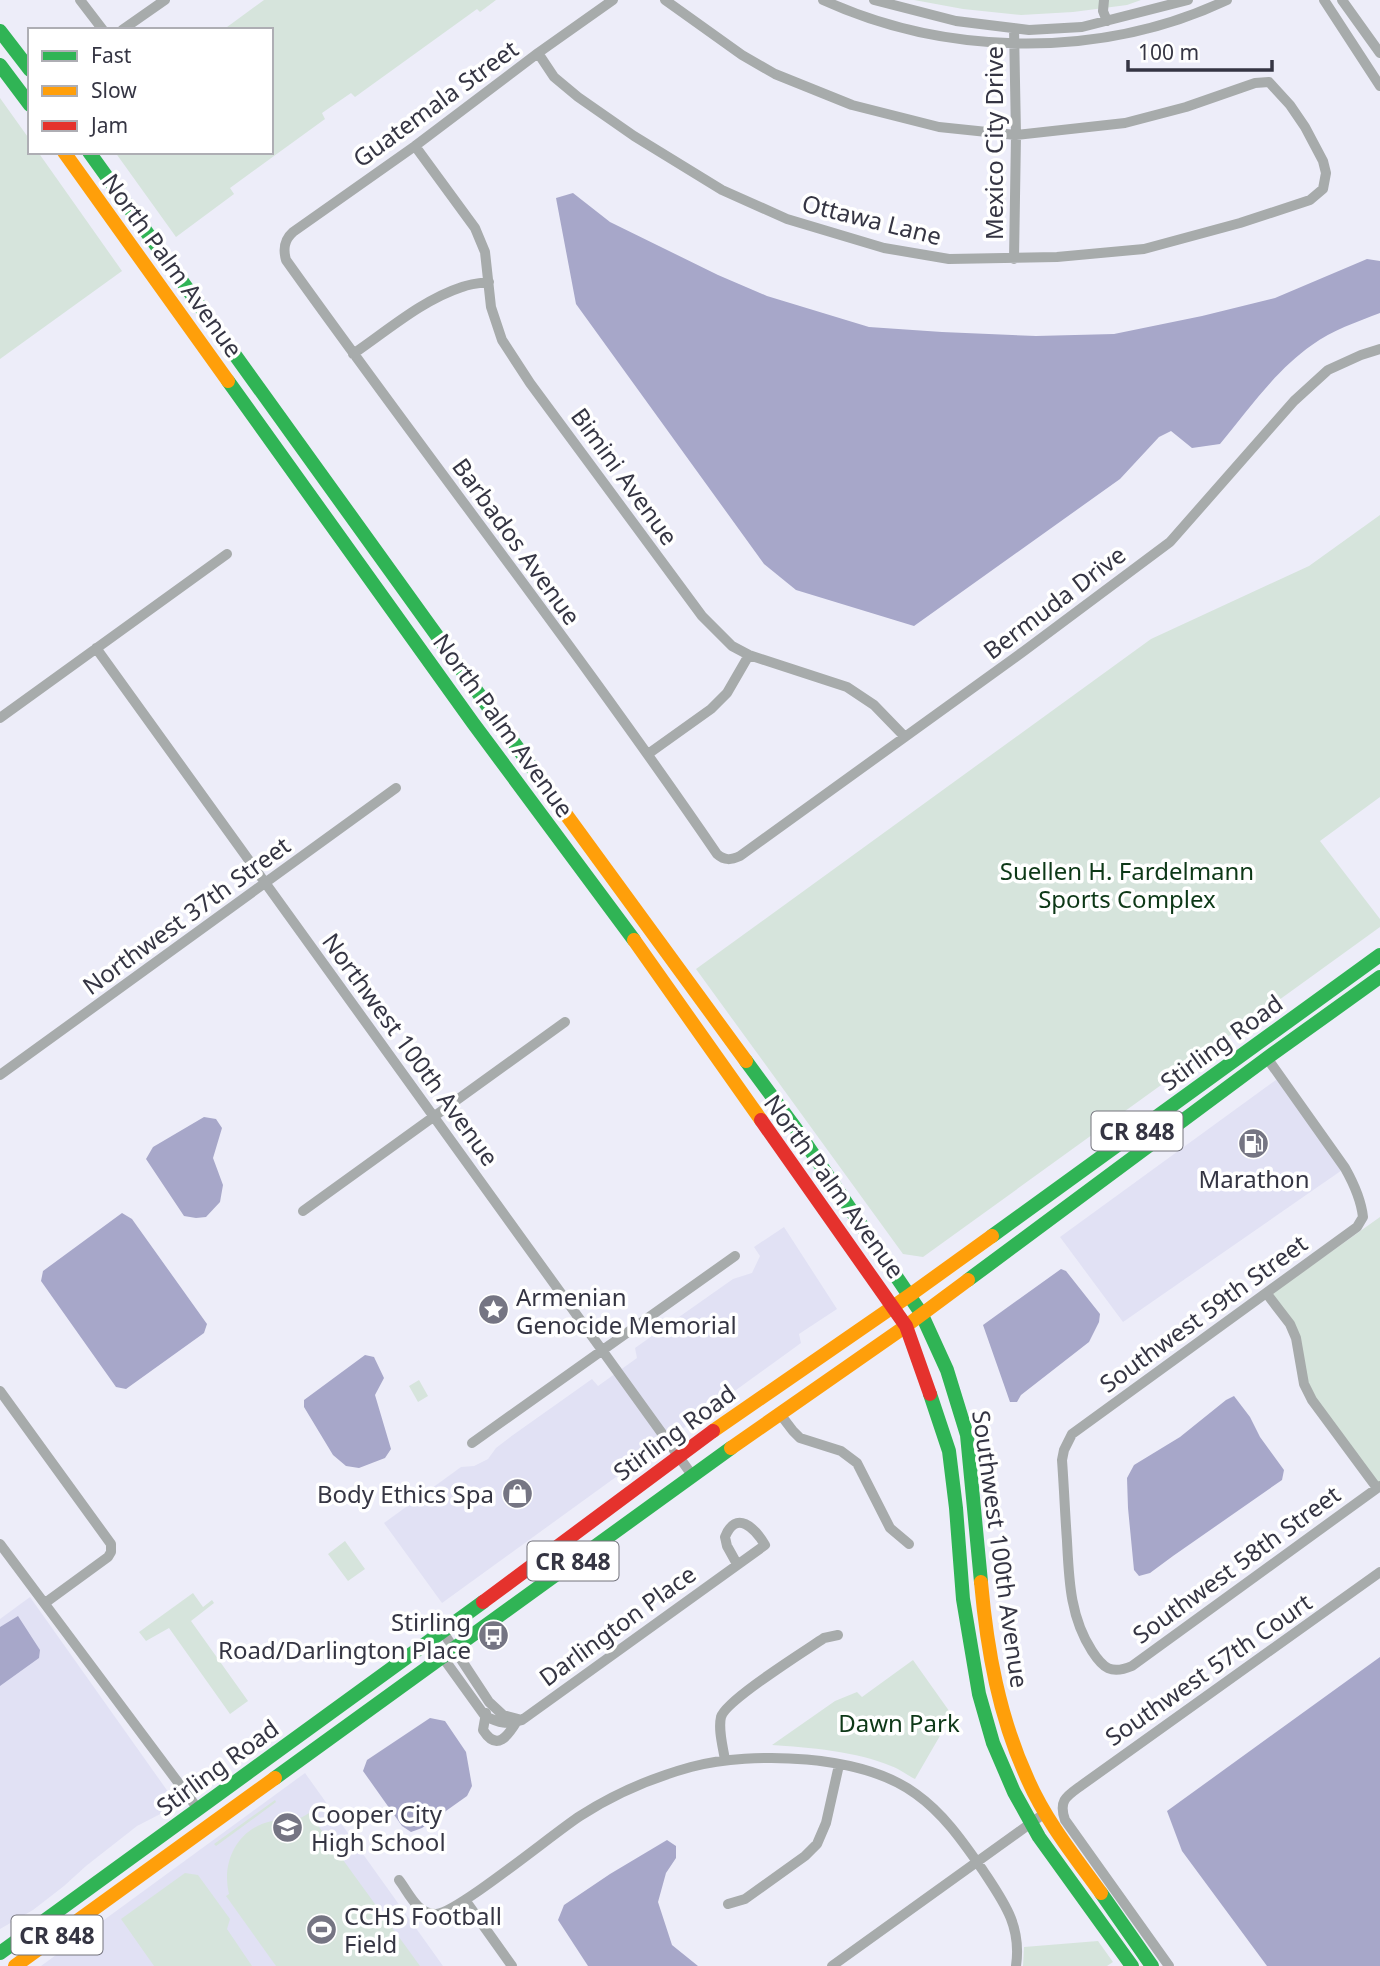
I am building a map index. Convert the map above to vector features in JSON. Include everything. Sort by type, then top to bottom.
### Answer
[{"type":"main road","points":[[0,31],[28,68]]},
{"type":"main road","points":[[0,65],[28,101]]},
{"type":"main road","name":"North Palm Avenue","points":[[65,154],[473,723],[644,954],[906,1326]]},
{"type":"main road","name":"North Palm Avenue","points":[[90,154],[551,795],[751,1066],[921,1313]]},
{"type":"main road","points":[[129,243],[146,231]]},
{"type":"main road","points":[[536,807],[551,795]]},
{"type":"main road","name":"Stirling Road","points":[[0,1952],[431,1641],[678,1455],[910,1295],[1380,955]]},
{"type":"main road","name":"Stirling Road","points":[[15,1966],[692,1475],[906,1326],[1380,977]]},
{"type":"main road","name":"Southwest 100th Avenue","points":[[921,1313],[947,1370],[967,1435],[984,1614],[993,1675],[1017,1752],[1028,1781],[1045,1813],[1152,1966]]},
{"type":"main road","name":"Southwest 100th Avenue","points":[[906,1326],[949,1451],[963,1599],[979,1694],[1000,1760],[1031,1823],[1054,1859],[1132,1966]]},
{"type":"main road","points":[[294,1740],[305,1755]]},
{"type":"main road","points":[[89,1888],[100,1904]]},
{"type":"street","points":[[80,0],[101,28]]},
{"type":"street","points":[[125,28],[165,0]]},
{"type":"street","name":"Guatemala Street","points":[[285,243],[293,232],[613,0]]},
{"type":"street","points":[[665,0],[742,55],[775,74],[852,105],[939,127],[1016,135]]},
{"type":"street","points":[[823,0],[894,26],[955,39],[1015,43],[1061,42],[1116,35],[1183,19],[1227,0]]},
{"type":"street","points":[[874,0],[957,21],[1014,29],[1082,27],[1188,0]]},
{"type":"street","points":[[1104,0],[1103,11],[1107,21]]},
{"type":"street","points":[[1324,0],[1380,86]]},
{"type":"street","points":[[1342,0],[1380,53]]},
{"type":"street","name":"Mexico City Drive","points":[[1014,29],[1014,258]]},
{"type":"street","name":"Ottawa Lane","points":[[538,53],[554,77],[578,97],[634,136],[722,190],[787,219],[884,248],[936,257],[1057,257],[1144,249],[1240,223],[1303,202],[1317,196],[1323,189],[1326,173],[1323,161],[1305,127],[1269,82],[1255,83],[1186,107],[1125,123],[1016,135]]},
{"type":"street","name":"Bimini Avenue","points":[[415,146],[475,228],[485,252],[491,307],[502,340],[530,383],[702,616],[732,646],[748,655],[846,687],[874,705],[905,737]]},
{"type":"street","name":"Barbados Avenue","points":[[285,243],[286,260],[353,355],[649,754],[717,854],[726,859]]},
{"type":"street","points":[[353,355],[442,294],[464,285],[489,282]]},
{"type":"street","name":"Bermuda Drive","points":[[726,859],[740,856],[1170,542],[1294,401],[1328,370],[1380,349]]},
{"type":"street","points":[[0,718],[227,555]]},
{"type":"street","name":"Northwest 100th Avenue","points":[[96,648],[692,1475]]},
{"type":"street","points":[[649,754],[711,709],[727,693],[748,655]]},
{"type":"street","name":"Northwest 37th Street","points":[[0,1075],[396,788]]},
{"type":"street","points":[[303,1211],[565,1022]]},
{"type":"street","name":"Southwest 59th Street","points":[[1114,1670],[1107,1668],[1094,1653],[1078,1625],[1073,1607],[1068,1571],[1062,1460],[1067,1442],[1082,1426],[1357,1227],[1363,1217],[1362,1205],[1345,1168],[1267,1058]]},
{"type":"street","points":[[472,1443],[735,1256]]},
{"type":"street","points":[[1266,1294],[1290,1324],[1296,1338],[1304,1384],[1312,1400],[1378,1487]]},
{"type":"street","points":[[0,1391],[111,1544],[108,1557],[45,1603]]},
{"type":"street","points":[[779,1414],[800,1438],[841,1451],[857,1463],[890,1528],[909,1544]]},
{"type":"street","name":"Southwest 58th Street","points":[[1114,1670],[1132,1666],[1378,1487]]},
{"type":"street","points":[[0,1544],[198,1809]]},
{"type":"street","name":"Darlington Place","points":[[485,1716],[483,1730],[492,1739],[505,1739],[520,1721],[737,1564]]},
{"type":"street","name":"Southwest 57th Court","points":[[1169,1966],[1065,1819],[1061,1810],[1063,1802],[1082,1784],[1380,1572]]},
{"type":"street","points":[[443,1632],[489,1702],[503,1715],[520,1721]]},
{"type":"street","points":[[725,1760],[722,1715],[733,1701],[824,1638],[838,1635]]},
{"type":"street","points":[[431,1641],[485,1716],[504,1724],[520,1721]]},
{"type":"street","points":[[468,1694],[471,1692],[474,1678]]},
{"type":"street","points":[[485,1716],[489,1702]]},
{"type":"street","points":[[399,1880],[418,1906],[427,1913],[444,1913],[599,1804],[665,1774],[725,1760],[789,1758],[839,1765],[896,1781],[913,1791],[946,1821],[1000,1896],[1013,1920],[1017,1942],[1016,1966]]},
{"type":"street","points":[[728,1904],[746,1899],[805,1856],[817,1844],[826,1822],[839,1765]]},
{"type":"street","points":[[832,1966],[1045,1813]]},
{"type":"street","points":[[465,1900],[512,1966]]},
{"type":"shaded area","points":[[1280,1077],[1345,1168],[1123,1322],[1060,1237]]},
{"type":"shaded area","points":[[784,1227],[837,1309],[799,1334],[801,1343],[442,1603],[384,1523],[461,1467],[474,1466],[488,1459],[496,1448],[592,1379],[598,1386],[637,1358],[635,1348],[733,1279],[752,1273],[760,1256],[754,1247]]},
{"type":"shaded area","points":[[30,1597],[176,1803],[137,1826],[33,1910],[0,1929],[0,1619]]},
{"type":"shaded area","name":"Cooper City High School","points":[[305,1773],[443,1966],[41,1966]]},
{"type":"green space","points":[[264,0],[496,0],[480,12],[477,9],[355,97],[351,93],[322,113],[325,119],[230,188],[234,194],[176,237],[116,154],[273,154],[273,28],[226,28]]},
{"type":"green space","points":[[914,0],[1141,0],[1127,5],[1073,12],[1021,15],[963,9]]},
{"type":"green space","points":[[0,98],[28,137],[28,154],[39,154],[122,271],[0,359]]},
{"type":"green space","name":"Suellen H. Fardelmann Sports Complex","points":[[1380,515],[1380,797],[1320,841],[1380,919],[1380,927],[923,1257],[903,1254],[696,969],[1151,639],[1309,566]]},
{"type":"green space","points":[[1380,1217],[1380,1486],[1308,1393],[1296,1338],[1269,1296]]},
{"type":"green space","points":[[419,1380],[428,1396],[418,1402],[409,1386]]},
{"type":"green space","points":[[345,1541],[365,1569],[348,1581],[328,1554]]},
{"type":"green space","points":[[193,1593],[203,1607],[212,1600],[214,1603],[191,1621],[248,1701],[230,1714],[169,1628],[146,1641],[139,1632]]},
{"type":"green space","name":"Dawn Park","points":[[913,1660],[952,1715],[915,1779],[894,1767],[864,1757],[772,1745],[835,1701],[857,1692],[862,1697]]},
{"type":"green space","points":[[275,1800],[276,1802],[216,1846],[214,1844]]},
{"type":"green space","points":[[309,1813],[420,1966],[276,1966],[226,1896],[229,1894],[227,1882],[230,1858],[241,1838],[260,1825],[295,1819]]},
{"type":"green space","points":[[185,1873],[198,1875],[230,1919],[227,1929],[252,1966],[154,1966],[121,1919]]},
{"type":"green space","points":[[1098,1941],[1113,1962],[1107,1966],[1023,1966],[1024,1947]]},
{"type":"water","points":[[573,193],[610,222],[718,275],[767,296],[869,327],[1036,336],[1114,334],[1275,298],[1367,259],[1380,261],[1380,313],[1328,335],[1299,355],[1263,391],[1220,444],[1192,448],[1171,431],[1159,437],[1120,479],[914,626],[796,590],[764,564],[576,304],[556,198]]},
{"type":"water","points":[[204,1117],[216,1119],[222,1128],[213,1158],[223,1185],[220,1202],[206,1217],[196,1218],[184,1216],[146,1159],[153,1147]]},
{"type":"water","points":[[122,1213],[132,1219],[207,1324],[204,1333],[126,1389],[116,1387],[41,1281],[43,1271]]},
{"type":"water","points":[[1061,1269],[1066,1271],[1100,1314],[1099,1322],[1089,1342],[1021,1395],[1017,1402],[1010,1402],[983,1325]]},
{"type":"water","points":[[365,1355],[374,1357],[384,1378],[375,1395],[391,1449],[385,1458],[359,1468],[346,1466],[333,1455],[304,1407],[304,1400]]},
{"type":"water","points":[[1234,1396],[1284,1470],[1282,1480],[1150,1573],[1139,1576],[1134,1570],[1127,1478],[1134,1465],[1180,1437]]},
{"type":"water","points":[[18,1616],[40,1650],[39,1658],[0,1686],[0,1627]]},
{"type":"water","points":[[1380,1657],[1380,1966],[1267,1966],[1182,1851],[1167,1811]]},
{"type":"water","points":[[430,1718],[445,1721],[466,1752],[472,1786],[467,1796],[422,1828],[411,1832],[402,1826],[363,1771],[367,1760]]},
{"type":"water","points":[[667,1840],[676,1846],[676,1858],[666,1873],[658,1902],[672,1945],[698,1966],[588,1966],[558,1920],[564,1905]]},
{"type":"traffic: fast","points":[[0,31],[28,67]]},
{"type":"traffic: fast","points":[[0,65],[28,102]]},
{"type":"traffic: fast","points":[[90,154],[535,772]]},
{"type":"traffic: fast","points":[[228,381],[473,723],[634,940]]},
{"type":"traffic: fast","points":[[992,1236],[1380,955]]},
{"type":"traffic: fast","points":[[968,1280],[1380,977]]},
{"type":"traffic: fast","points":[[746,1061],[796,1129],[921,1313],[947,1370],[967,1435],[981,1582]]},
{"type":"traffic: fast","points":[[930,1394],[949,1451],[963,1599],[979,1694],[993,1743],[1014,1792],[1039,1837],[1132,1966]]},
{"type":"traffic: fast","points":[[275,1778],[731,1448]]},
{"type":"traffic: fast","points":[[0,1953],[483,1602]]},
{"type":"traffic: fast","points":[[1101,1893],[1152,1966]]},
{"type":"traffic: slow","points":[[65,154],[228,381]]},
{"type":"traffic: slow","points":[[535,772],[746,1061]]},
{"type":"traffic: slow","points":[[634,940],[761,1120]]},
{"type":"traffic: slow","points":[[713,1431],[992,1236]]},
{"type":"traffic: slow","points":[[731,1448],[968,1280]]},
{"type":"traffic: slow","points":[[981,1582],[996,1683],[1018,1756],[1043,1810],[1101,1893]]},
{"type":"traffic: slow","points":[[15,1966],[275,1778]]},
{"type":"traffic: jam","points":[[761,1120],[906,1326],[930,1394]]},
{"type":"traffic: jam","points":[[483,1602],[713,1431]]},
{"type":"place","name":"Marathon","points":[[1254,1144]]},
{"type":"place","name":"Armenian Genocide Memorial","points":[[493,1310]]},
{"type":"place","name":"Body Ethics Spa","points":[[517,1493]]},
{"type":"place","name":"Stirling Road/Darlington Place","points":[[494,1635]]},
{"type":"place","name":"Cooper City High School","points":[[288,1827]]},
{"type":"place","name":"CCHS Football Field","points":[[321,1929]]}]
